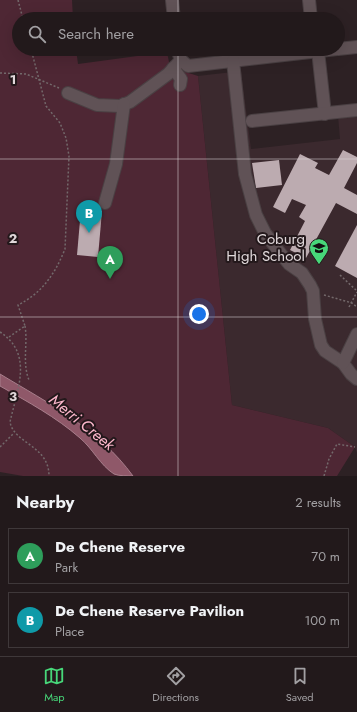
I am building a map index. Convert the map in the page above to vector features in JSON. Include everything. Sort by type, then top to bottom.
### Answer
[{"type":"street","points":[[172,0],[173,12]]},
{"type":"street","points":[[309,0],[310,12]]},
{"type":"street","points":[[345,48],[357,47]]},
{"type":"street","points":[[68,93],[97,105],[112,106],[124,104],[130,102],[180,61],[233,60],[266,56]]},
{"type":"street","points":[[317,56],[324,114]]},
{"type":"street","points":[[233,60],[245,174],[253,207],[265,233],[289,264],[302,273],[313,292],[314,319],[318,339],[325,351],[342,363],[350,374],[357,379]]},
{"type":"street","points":[[180,61],[180,85]]},
{"type":"street","points":[[105,203],[116,164],[124,104]]},
{"type":"street","points":[[252,121],[357,110]]},
{"type":"street","points":[[342,363],[357,334]]},
{"type":"path","points":[[18,0],[21,12]]},
{"type":"path","points":[[29,380],[26,372],[27,336],[18,305],[40,291],[60,263],[65,249],[69,156],[66,138],[60,123],[46,106],[33,56]]},
{"type":"path","points":[[0,73],[26,74],[68,93]]},
{"type":"path","points":[[340,275],[357,292],[349,307]]},
{"type":"path","points":[[313,292],[352,303],[357,307]]},
{"type":"path","points":[[9,338],[25,326]]},
{"type":"path","points":[[0,332],[9,338],[17,347],[21,364],[10,422],[14,434],[36,448],[47,466],[49,476]]},
{"type":"path","points":[[0,447],[14,434]]},
{"type":"path","points":[[324,476],[329,459],[337,444],[355,447]]},
{"type":"shaded area","points":[[0,0],[72,0],[73,12],[12,12],[12,56],[77,56],[78,64],[137,56],[168,56],[170,67],[198,76],[232,405],[328,428],[355,447],[337,476],[23,476],[0,472]]},
{"type":"shaded area","points":[[241,71],[251,149],[340,139],[338,116],[357,114],[357,453],[355,447],[328,428],[232,405],[198,76]]},
{"type":"shaded area","points":[[0,374],[72,418],[89,431],[105,444],[133,476],[114,474],[101,462],[85,442],[71,430],[42,410],[0,386]]},
{"type":"building","points":[[343,150],[357,157],[357,163],[344,188],[357,195],[357,214],[336,203],[306,258],[290,250],[305,221],[299,217],[306,205],[292,199],[285,213],[273,207],[300,154],[318,163],[315,168],[329,175]]},
{"type":"building","points":[[279,160],[282,185],[256,188],[252,163]]},
{"type":"building","points":[[81,209],[102,211],[98,257],[77,255]]},
{"type":"building","points":[[357,225],[357,278],[335,266]]},
{"type":"place","name":"De Chene Reserve Pavilion","points":[[89,233]]},
{"type":"place","name":"Coburg High School","points":[[319,265]]},
{"type":"place","name":"De Chene Reserve","points":[[110,279]]},
{"type":"water label","name":"Merri Creek","points":[[82,422]]}]
